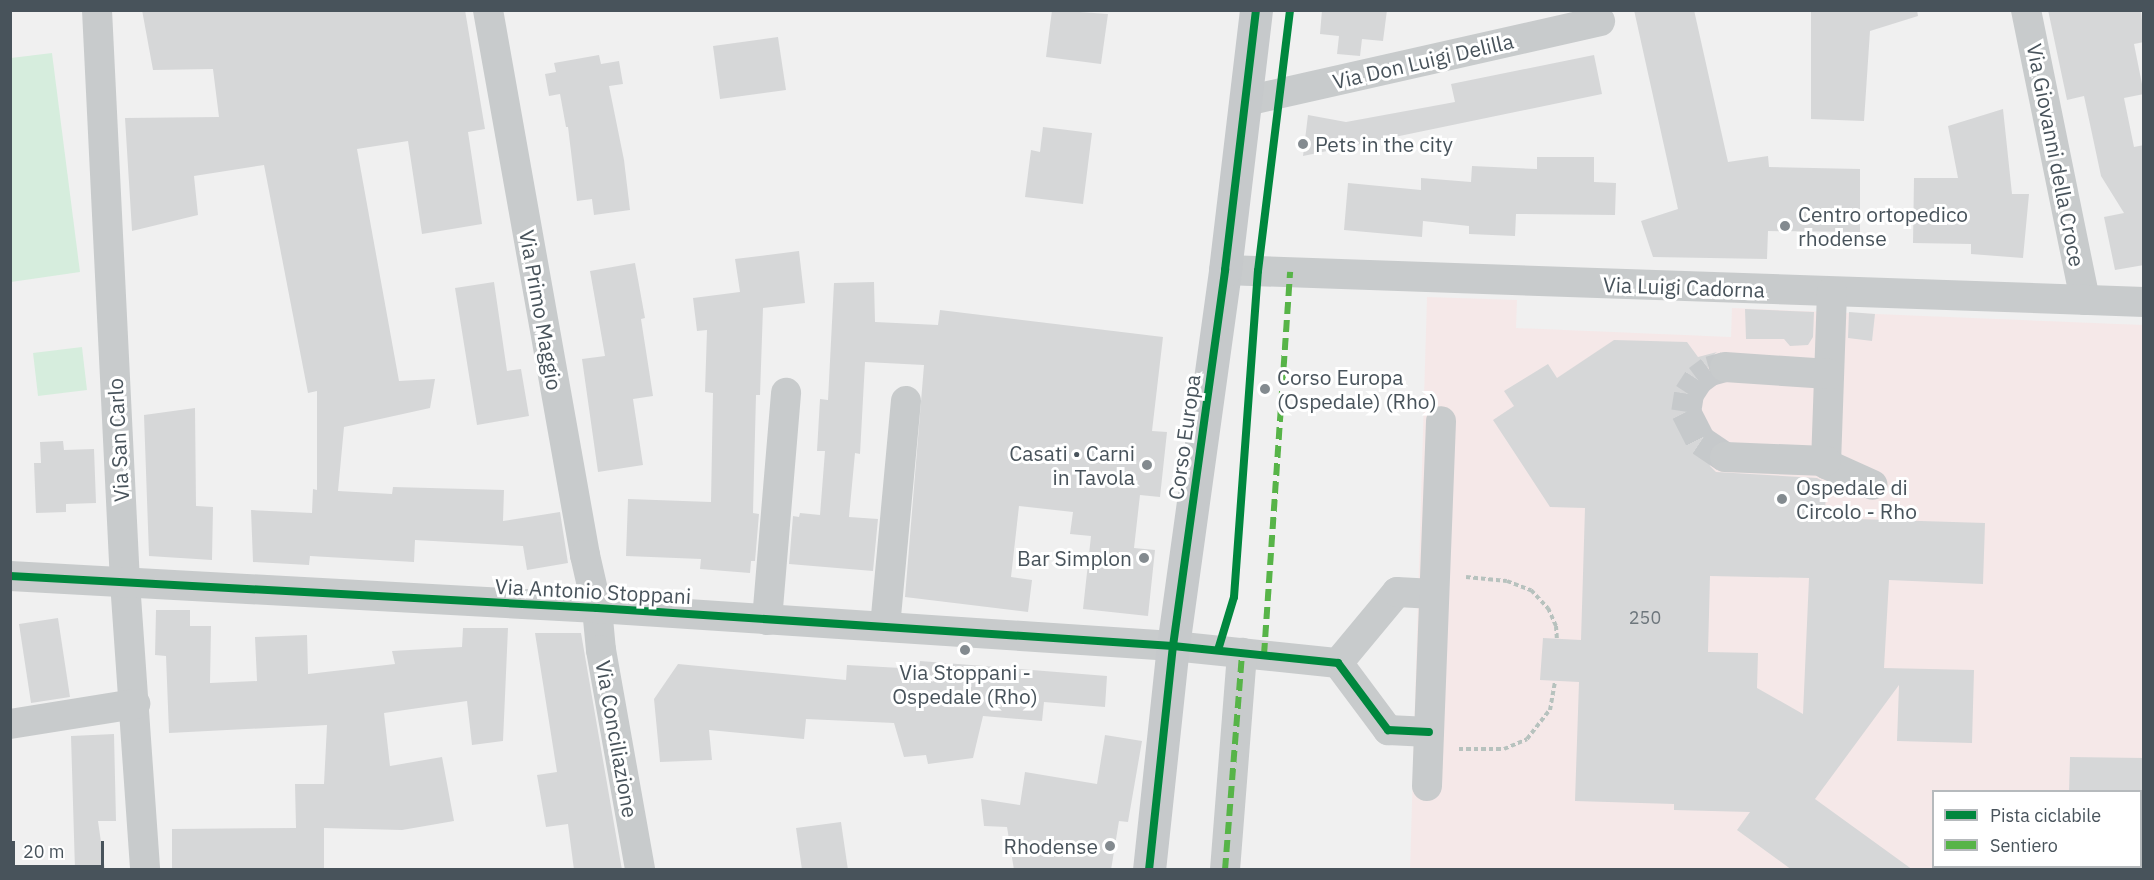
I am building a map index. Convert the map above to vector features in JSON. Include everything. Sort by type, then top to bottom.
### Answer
[{"type":"main road","name":"Corso Europa","points":[[1149,870],[1173,646],[1225,270],[1256,10]]},
{"type":"street","name":"Via San Carlo","points":[[97,10],[125,582],[145,870]]},
{"type":"street","name":"Via Primo Maggio","points":[[488,10],[585,555],[597,608]]},
{"type":"street","name":"Via Giovanni della Croce","points":[[2026,10],[2085,300]]},
{"type":"street","name":"Via Don Luigi Delilla","points":[[1245,101],[1600,21]]},
{"type":"street","name":"Via Luigi Cadorna","points":[[1225,270],[2144,302]]},
{"type":"street","points":[[1832,292],[1826,464],[1873,485]]},
{"type":"street","points":[[1725,368],[1829,374]]},
{"type":"street","points":[[767,620],[786,393]]},
{"type":"street","points":[[885,627],[906,401]]},
{"type":"street","points":[[1427,786],[1441,421]]},
{"type":"street","points":[[1725,456],[1826,461]]},
{"type":"street","name":"Via Antonio Stoppani","points":[[10,576],[597,608],[1173,646],[1338,663]]},
{"type":"street","points":[[1429,740],[1388,730],[1338,663],[1398,592],[1435,585]]},
{"type":"street","name":"Via Conciliazione","points":[[597,608],[601,650],[640,870]]},
{"type":"street","points":[[1226,870],[1242,653]]},
{"type":"street","points":[[10,724],[135,704]]},
{"type":"path","points":[[1435,585],[1495,579],[1531,590],[1548,608],[1556,626],[1557,639]]},
{"type":"path","points":[[1429,740],[1496,750],[1527,739],[1550,710],[1555,681]]},
{"type":"shaded area","name":"Ospedale di Circolo - Rho","points":[[1427,297],[1517,300],[1516,328],[1731,337],[1732,308],[2143,325],[2143,869],[1410,870]]},
{"type":"green space","points":[[52,53],[80,272],[11,282],[11,58]]},
{"type":"green space","points":[[82,347],[87,390],[38,396],[33,353]]},
{"type":"building","points":[[142,10],[465,10],[485,129],[468,132],[482,224],[422,234],[408,141],[357,149],[399,381],[435,379],[430,408],[344,427],[338,491],[392,494],[393,487],[504,490],[503,521],[560,512],[568,563],[527,570],[523,546],[415,540],[414,562],[310,556],[309,565],[253,562],[251,510],[312,513],[313,489],[317,490],[317,391],[308,393],[264,165],[194,176],[198,215],[132,231],[125,118],[219,117],[213,69],[153,70]]},
{"type":"building","points":[[1052,10],[1108,14],[1101,64],[1046,57]]},
{"type":"building","points":[[1322,10],[1387,10],[1383,41],[1362,39],[1360,56],[1337,54],[1339,36],[1320,34]]},
{"type":"building","points":[[1634,10],[1694,10],[1728,162],[1768,156],[1769,167],[1860,169],[1860,232],[1768,231],[1767,259],[1653,257],[1641,221],[1678,209]]},
{"type":"building","points":[[1811,10],[1917,10],[1918,16],[1870,31],[1864,121],[1811,119]]},
{"type":"building","points":[[2048,10],[2141,10],[2144,42],[2134,44],[2144,94],[2124,98],[2134,147],[2144,145],[2144,265],[2115,270],[2104,217],[2124,213],[2101,176],[2084,96],[2067,100]]},
{"type":"building","points":[[778,37],[786,90],[720,99],[713,46]]},
{"type":"building","points":[[599,55],[601,64],[619,61],[623,84],[609,86],[624,160],[630,210],[594,215],[592,199],[577,201],[568,127],[566,127],[560,94],[549,96],[545,74],[556,72],[554,63]]},
{"type":"building","points":[[1594,55],[1602,94],[1303,156],[1308,115],[1346,122],[1455,102],[1451,84]]},
{"type":"building","points":[[2003,109],[2012,194],[2029,194],[2023,258],[1971,254],[1971,244],[1913,243],[1914,178],[1958,178],[1948,126]]},
{"type":"building","points":[[1043,127],[1092,133],[1083,204],[1025,197],[1031,150],[1040,152]]},
{"type":"building","points":[[1537,157],[1594,157],[1594,182],[1616,183],[1615,215],[1516,214],[1515,236],[1469,234],[1469,226],[1423,221],[1422,237],[1344,230],[1348,183],[1421,190],[1421,178],[1471,182],[1472,166],[1537,169]]},
{"type":"building","points":[[799,251],[805,303],[763,308],[760,395],[756,395],[753,513],[759,514],[755,561],[751,561],[750,573],[700,569],[701,559],[626,556],[628,499],[711,502],[713,393],[705,392],[707,330],[697,331],[693,298],[740,292],[735,259]]},
{"type":"building","points":[[635,263],[645,318],[641,319],[653,396],[633,399],[643,465],[598,472],[582,359],[605,356],[590,271]]},
{"type":"building","points":[[494,282],[507,371],[521,369],[529,416],[477,425],[455,288]]},
{"type":"building","points":[[874,282],[875,322],[938,325],[940,310],[1163,337],[1152,431],[1167,432],[1160,497],[1140,495],[1134,548],[1155,550],[1148,616],[1083,609],[1091,536],[1070,534],[1073,512],[1019,506],[1011,577],[1032,580],[1028,612],[905,597],[924,365],[865,362],[860,454],[855,453],[849,517],[878,519],[873,571],[789,564],[793,516],[799,517],[800,513],[820,515],[825,451],[817,451],[820,399],[828,400],[834,283]]},
{"type":"building","points":[[1745,309],[1814,312],[1813,337],[1808,345],[1790,346],[1784,339],[1746,339]]},
{"type":"building","points":[[1849,312],[1875,314],[1872,341],[1848,338]]},
{"type":"building","points":[[1614,340],[1687,342],[1698,357],[1717,352],[1710,358],[1708,366],[1710,375],[1717,382],[1703,394],[1699,411],[1705,428],[1716,439],[1722,440],[1711,447],[1708,456],[1710,466],[1716,472],[1817,478],[1826,483],[1825,518],[1985,523],[1983,584],[1889,580],[1884,668],[1974,670],[1972,743],[1897,741],[1899,685],[1815,799],[1913,870],[1792,870],[1737,830],[1750,812],[1674,810],[1674,804],[1575,801],[1579,682],[1540,680],[1543,638],[1581,640],[1585,508],[1550,507],[1493,420],[1514,406],[1504,391],[1548,364],[1557,378]],"holes":[[[1710,576],[1809,578],[1803,714],[1757,688],[1758,653],[1708,652]]]},
{"type":"building","points":[[195,408],[196,506],[213,507],[212,560],[149,556],[144,415]]},
{"type":"building","points":[[63,441],[64,450],[94,449],[96,503],[66,504],[66,512],[36,513],[34,463],[41,463],[40,442]]},
{"type":"building","points":[[156,610],[190,610],[190,626],[211,626],[210,683],[257,681],[255,637],[307,635],[308,674],[395,664],[392,651],[462,647],[463,628],[508,628],[503,741],[472,745],[467,701],[384,713],[390,766],[442,757],[454,821],[402,830],[324,828],[324,870],[172,870],[172,829],[296,828],[295,784],[324,784],[327,725],[169,733],[166,656],[155,655]]},
{"type":"building","points":[[58,618],[70,697],[31,703],[19,624]]},
{"type":"building","points":[[535,633],[581,633],[622,870],[574,870],[568,824],[546,827],[537,775],[557,772]]},
{"type":"building","points":[[920,661],[1107,676],[1105,707],[1044,702],[1042,721],[983,716],[973,758],[928,764],[926,755],[904,757],[894,723],[806,719],[804,739],[709,730],[712,760],[660,762],[654,699],[678,664],[846,680],[847,665],[919,669]]},
{"type":"building","points":[[114,734],[116,821],[98,821],[105,870],[75,870],[71,736]]},
{"type":"building","points":[[1105,735],[1142,741],[1128,822],[1119,821],[1111,870],[1014,870],[1007,827],[984,826],[981,799],[1020,805],[1025,772],[1097,784]]},
{"type":"building","points":[[2070,757],[2144,758],[2144,792],[2142,790],[2069,790]]},
{"type":"building","points":[[841,822],[848,870],[802,870],[796,828]]},
{"type":"tunnel","points":[[1725,367],[1710,371],[1698,380],[1689,394],[1686,412],[1701,441],[1725,457]]},
{"type":"marked path","points":[[1264,655],[1290,272]]},
{"type":"marked path","points":[[1225,870],[1242,653]]},
{"type":"cycle path","points":[[1149,870],[1173,646],[1225,270],[1256,10]]},
{"type":"cycle path","points":[[1218,650],[1234,597],[1258,271],[1290,10]]},
{"type":"cycle path","points":[[10,576],[597,608],[1173,646],[1338,663],[1388,730],[1429,732]]},
{"type":"place","name":"Pets in the city","points":[[1303,144]]},
{"type":"place","name":"Centro ortopedico rhodense","points":[[1785,226]]},
{"type":"place","name":"Corso Europa (Ospedale) (Rho)","points":[[1265,389]]},
{"type":"place","name":"Casati • Carni in Tavola","points":[[1147,465]]},
{"type":"place","name":"Ospedale di Circolo - Rho","points":[[1782,499]]},
{"type":"place","name":"Bar Simplon","points":[[1144,558]]},
{"type":"place","name":"Via Stoppani - Ospedale (Rho)","points":[[965,650]]},
{"type":"place","name":"Rhodense","points":[[1110,846]]}]
